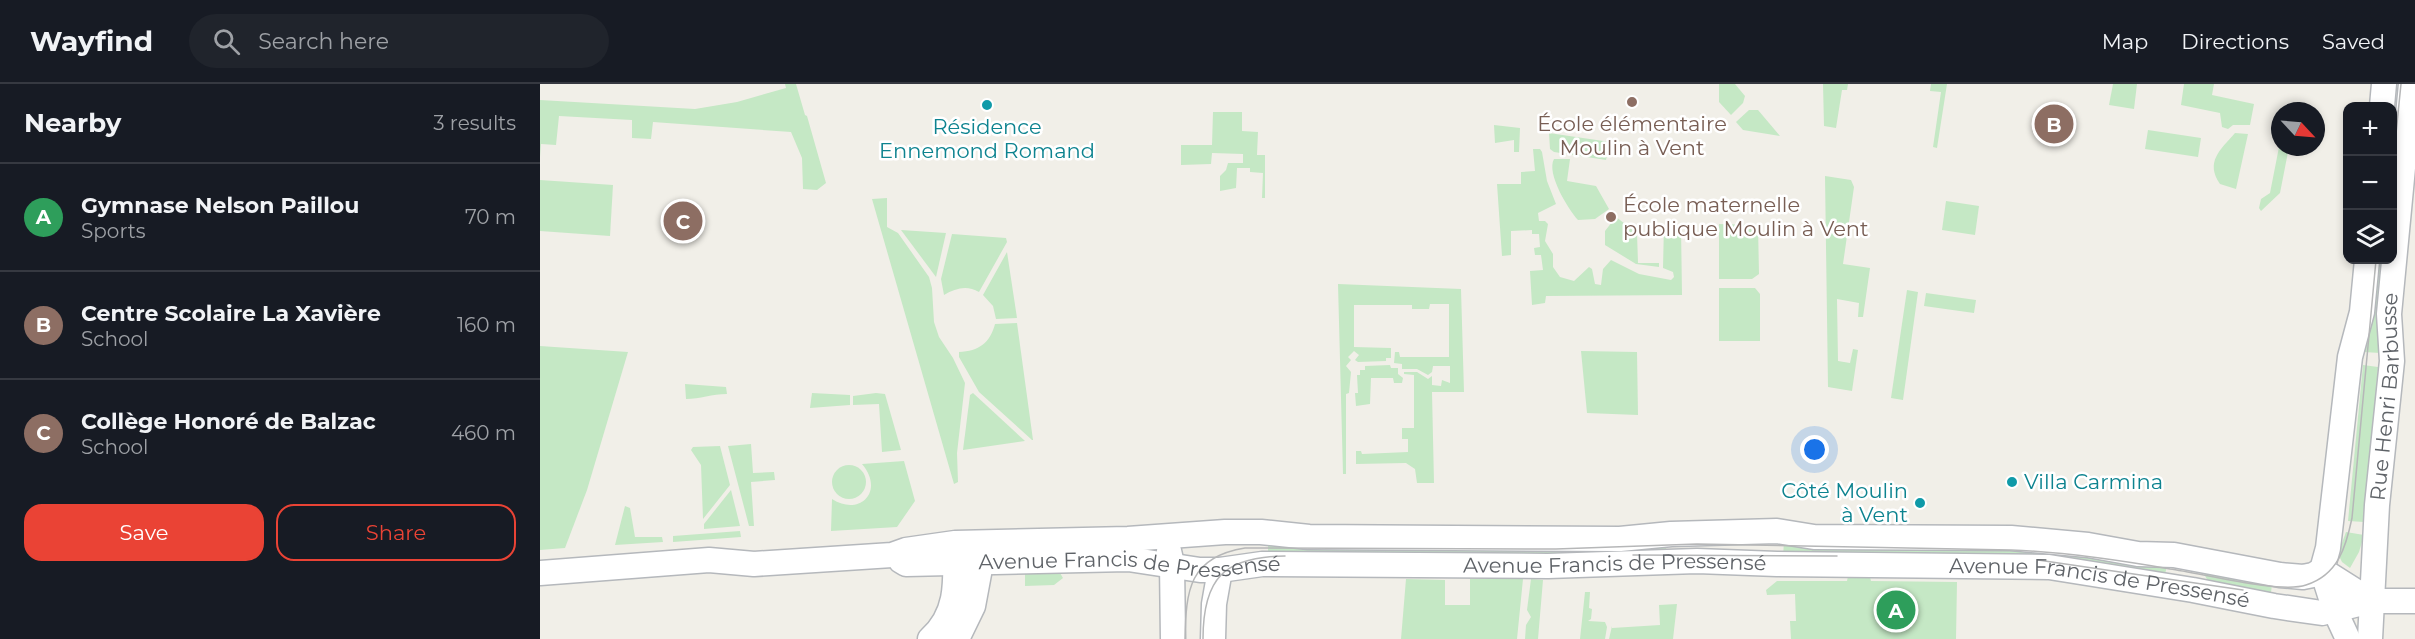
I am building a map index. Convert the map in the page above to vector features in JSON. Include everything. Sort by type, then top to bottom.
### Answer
[{"type":"street","points":[[2382,102],[2384,84]]},
{"type":"street","name":"Rue Henri Barbusse","points":[[2370,639],[2376,505],[2392,362],[2389,314],[2412,84]]},
{"type":"street","name":"Rue Henri Barbusse","points":[[2322,570],[2328,548],[2350,357],[2362,312],[2367,264]]},
{"type":"street","name":"Avenue Francis de Pressensé","points":[[540,573],[709,560],[754,564],[892,555],[906,564],[956,553],[1221,532],[1261,532],[1310,537],[1620,539],[1671,534],[1777,531],[1814,537],[2011,538],[2088,545],[2138,554],[2174,555],[2280,575],[2303,577],[2322,570]]},
{"type":"street","points":[[1750,563],[1751,533]]},
{"type":"street","points":[[1165,537],[1172,564],[1173,639]]},
{"type":"street","points":[[1165,537],[1220,570],[1214,604],[1213,639]]},
{"type":"street","points":[[930,639],[949,615],[954,602],[956,553]]},
{"type":"street","name":"Avenue Francis de Pressensé","points":[[956,553],[981,563],[1128,559],[1200,570],[1220,570],[1262,564],[1548,566],[1673,561],[2049,567],[2322,613],[2371,601],[2415,601]]},
{"type":"street","points":[[957,639],[973,606],[981,563]]},
{"type":"street","points":[[2322,570],[2371,601]]},
{"type":"street","points":[[2322,570],[2335,611],[2348,639]]},
{"type":"green space","points":[[785,84],[796,84],[807,116],[826,183],[817,190],[803,189],[802,158],[791,132],[653,122],[651,139],[632,138],[632,120],[559,116],[556,145],[541,144],[540,157],[540,100],[695,109],[737,102],[786,88]]},
{"type":"green space","points":[[1719,84],[1735,84],[1745,96],[1743,103],[1731,115],[1719,102]]},
{"type":"green space","points":[[1823,84],[1848,84],[1847,90],[1842,90],[1836,128],[1824,126]]},
{"type":"green space","points":[[1931,84],[1947,84],[1937,148],[1933,147],[1941,92],[1930,91]]},
{"type":"green space","points":[[2113,84],[2137,84],[2134,109],[2109,105]]},
{"type":"green space","points":[[2184,84],[2214,84],[2212,95],[2254,104],[2250,125],[2233,125],[2228,129],[2222,127],[2220,113],[2181,105]]},
{"type":"green space","points":[[1749,110],[1758,110],[1780,136],[1743,130],[1736,122]]},
{"type":"green space","points":[[1213,112],[1242,112],[1242,131],[1258,132],[1257,155],[1265,155],[1265,198],[1262,198],[1263,173],[1250,172],[1250,168],[1237,168],[1236,188],[1220,191],[1220,176],[1226,170],[1228,163],[1243,163],[1243,154],[1212,153],[1211,164],[1181,165],[1181,145],[1212,145]]},
{"type":"green space","points":[[1494,125],[1520,128],[1519,152],[1514,152],[1514,140],[1495,143]]},
{"type":"green space","points":[[2148,130],[2201,138],[2198,157],[2145,149]]},
{"type":"green space","points":[[1549,133],[1610,142],[1606,160],[1554,152],[1550,149]]},
{"type":"green space","points":[[2235,133],[2248,134],[2236,189],[2220,184],[2214,169],[2216,157]]},
{"type":"green space","points":[[1533,149],[1540,149],[1542,152],[1547,181],[1556,204],[1538,213],[1539,221],[1545,221],[1548,224],[1545,241],[1553,254],[1553,267],[1560,277],[1574,281],[1589,267],[1592,269],[1595,284],[1601,285],[1603,269],[1611,260],[1639,274],[1671,280],[1674,277],[1673,272],[1663,268],[1664,225],[1681,226],[1682,295],[1546,296],[1545,303],[1532,305],[1530,271],[1543,270],[1541,255],[1535,255],[1534,248],[1540,247],[1539,234],[1532,234],[1532,230],[1511,231],[1511,255],[1502,256],[1497,184],[1521,184],[1521,172],[1535,171]]},
{"type":"green space","points":[[2277,156],[2287,156],[2280,193],[2261,211],[2259,208],[2261,199],[2270,193]]},
{"type":"green space","points":[[1554,159],[1570,159],[1567,181],[1596,186],[1609,209],[1595,219],[1578,220],[1555,182],[1552,165]]},
{"type":"green space","points":[[1825,176],[1851,180],[1854,187],[1843,264],[1870,268],[1863,317],[1858,317],[1859,303],[1837,299],[1838,361],[1850,363],[1853,349],[1858,350],[1852,391],[1828,387]]},
{"type":"green space","points":[[540,180],[613,185],[610,236],[540,231]]},
{"type":"green space","points":[[887,198],[887,227],[898,233],[929,277],[934,322],[939,337],[953,358],[965,383],[957,453],[958,482],[954,484],[872,199]]},
{"type":"green space","points":[[1946,201],[1979,206],[1975,235],[1942,230]]},
{"type":"green space","points":[[1616,217],[1637,233],[1638,263],[1659,263],[1659,267],[1636,264],[1605,245],[1605,231]]},
{"type":"green space","points":[[1719,224],[1758,225],[1759,274],[1752,279],[1719,279]]},
{"type":"green space","points":[[901,230],[946,233],[936,277]]},
{"type":"green space","points":[[952,234],[1006,238],[1007,242],[979,292],[962,288],[944,295],[941,279]]},
{"type":"green space","points":[[1007,252],[1017,318],[996,319],[993,306],[983,295]]},
{"type":"green space","points":[[2372,264],[2389,264],[2380,353],[2364,352]]},
{"type":"green space","points":[[1338,284],[1461,289],[1464,392],[1432,392],[1434,483],[1417,483],[1415,469],[1406,463],[1356,464],[1356,451],[1361,451],[1362,454],[1408,452],[1408,439],[1402,439],[1402,428],[1414,428],[1414,375],[1404,374],[1404,372],[1417,372],[1428,379],[1432,376],[1432,385],[1441,386],[1442,380],[1450,383],[1450,366],[1433,366],[1432,372],[1428,375],[1417,369],[1402,369],[1402,364],[1394,363],[1395,352],[1399,352],[1400,357],[1449,357],[1449,304],[1430,304],[1429,309],[1412,309],[1412,305],[1354,305],[1354,347],[1391,348],[1391,358],[1386,358],[1386,361],[1358,362],[1355,360],[1359,355],[1354,351],[1348,357],[1351,360],[1346,366],[1351,372],[1349,393],[1346,394],[1346,474],[1343,474]]},
{"type":"green space","points":[[1719,288],[1755,288],[1760,294],[1760,341],[1719,341]]},
{"type":"green space","points":[[1907,290],[1918,292],[1903,400],[1891,398]]},
{"type":"green space","points":[[1926,293],[1976,300],[1974,313],[1924,306]]},
{"type":"green space","points":[[1017,323],[1033,440],[979,392],[959,357],[959,352],[983,345],[995,324]]},
{"type":"green space","points":[[540,346],[628,352],[587,490],[565,548],[540,550]]},
{"type":"green space","points":[[1581,351],[1637,352],[1638,415],[1587,413]]},
{"type":"green space","points":[[1390,365],[1391,368],[1398,368],[1398,374],[1403,378],[1402,383],[1394,383],[1393,378],[1371,378],[1370,404],[1356,406],[1357,375],[1360,375],[1360,370],[1365,370],[1365,366]]},
{"type":"green space","points":[[2363,365],[2378,367],[2364,522],[2348,521]]},
{"type":"green space","points":[[685,384],[726,387],[727,394],[686,399]]},
{"type":"green space","points":[[812,393],[850,395],[850,405],[810,408]]},
{"type":"green space","points":[[973,393],[1025,441],[963,450],[970,395]]},
{"type":"green space","points":[[885,394],[901,450],[882,452],[879,404],[853,405],[853,396]]},
{"type":"green space","points":[[751,444],[753,473],[774,472],[775,480],[751,482],[754,526],[749,526],[728,446]]},
{"type":"green space","points":[[720,446],[730,485],[703,519],[701,465],[691,450],[693,447]]},
{"type":"green space","points":[[904,461],[915,501],[897,527],[831,531],[832,499],[842,504],[852,505],[860,503],[870,492],[871,483],[862,464]]},
{"type":"green space","points":[[849,465],[861,470],[866,482],[861,494],[849,499],[837,494],[832,482],[837,470]]},
{"type":"green space","points":[[731,490],[740,526],[704,529],[704,524]]},
{"type":"green space","points":[[625,506],[630,508],[635,537],[662,537],[663,542],[615,545]]},
{"type":"green space","points":[[740,531],[741,537],[673,542],[673,536]]},
{"type":"green space","points":[[2346,532],[2364,535],[2359,552],[2350,568],[2342,562],[2338,554]]},
{"type":"green space","points":[[1665,536],[1667,557],[1268,559],[1268,538]]},
{"type":"green space","points":[[1784,539],[1944,545],[2168,560],[2164,580],[1783,559]]},
{"type":"green space","points":[[2203,572],[2273,578],[2270,599],[2209,583]]},
{"type":"green space","points":[[1060,573],[1063,578],[1054,585],[1025,586],[1025,574]]},
{"type":"green space","points":[[1848,576],[1870,577],[1871,581],[1957,582],[1956,639],[1791,639],[1790,621],[1796,621],[1795,594],[1767,595],[1766,590],[1777,581],[1847,581]]},
{"type":"green space","points":[[1406,579],[1445,580],[1445,605],[1470,605],[1470,579],[1523,579],[1517,639],[1401,639]]},
{"type":"green space","points":[[1531,579],[1543,580],[1538,639],[1525,639],[1526,625],[1531,617],[1527,610]]},
{"type":"green space","points":[[1585,592],[1590,592],[1589,608],[1592,609],[1591,619],[1588,621],[1605,622],[1607,627],[1605,639],[1580,639]]},
{"type":"green space","points":[[1677,604],[1673,639],[1609,639],[1612,626],[1612,628],[1660,625],[1659,605]]},
{"type":"tram line","points":[[2394,156],[2401,84]]},
{"type":"tram line","points":[[1185,639],[1187,605],[1194,578],[1212,559],[1226,552],[1245,548],[1556,549],[1697,544],[2011,550],[2111,560],[2260,585],[2278,587],[2306,585],[2326,574],[2339,559],[2352,518],[2376,264]]},
{"type":"tram line","points":[[1633,555],[1837,556]]},
{"type":"tram line","points":[[1203,639],[1207,600],[1221,575],[1246,561],[1285,556]]},
{"type":"tram line","points":[[2038,560],[2243,590]]},
{"type":"place","name":"École élémentaire Moulin à Vent","points":[[1632,102]]},
{"type":"place","name":"Résidence Ennemond Romand","points":[[987,105]]},
{"type":"place","name":"Centre Scolaire La Xavière","points":[[2054,124]]},
{"type":"place","name":"École maternelle publique Moulin à Vent","points":[[1611,217]]},
{"type":"place","name":"Collège Honoré de Balzac","points":[[683,221]]},
{"type":"place","name":"Villa Carmina","points":[[2012,482]]},
{"type":"place","name":"Côté Moulin à Vent","points":[[1920,503]]},
{"type":"place","name":"Gymnase Nelson Paillou","points":[[1896,610]]}]
